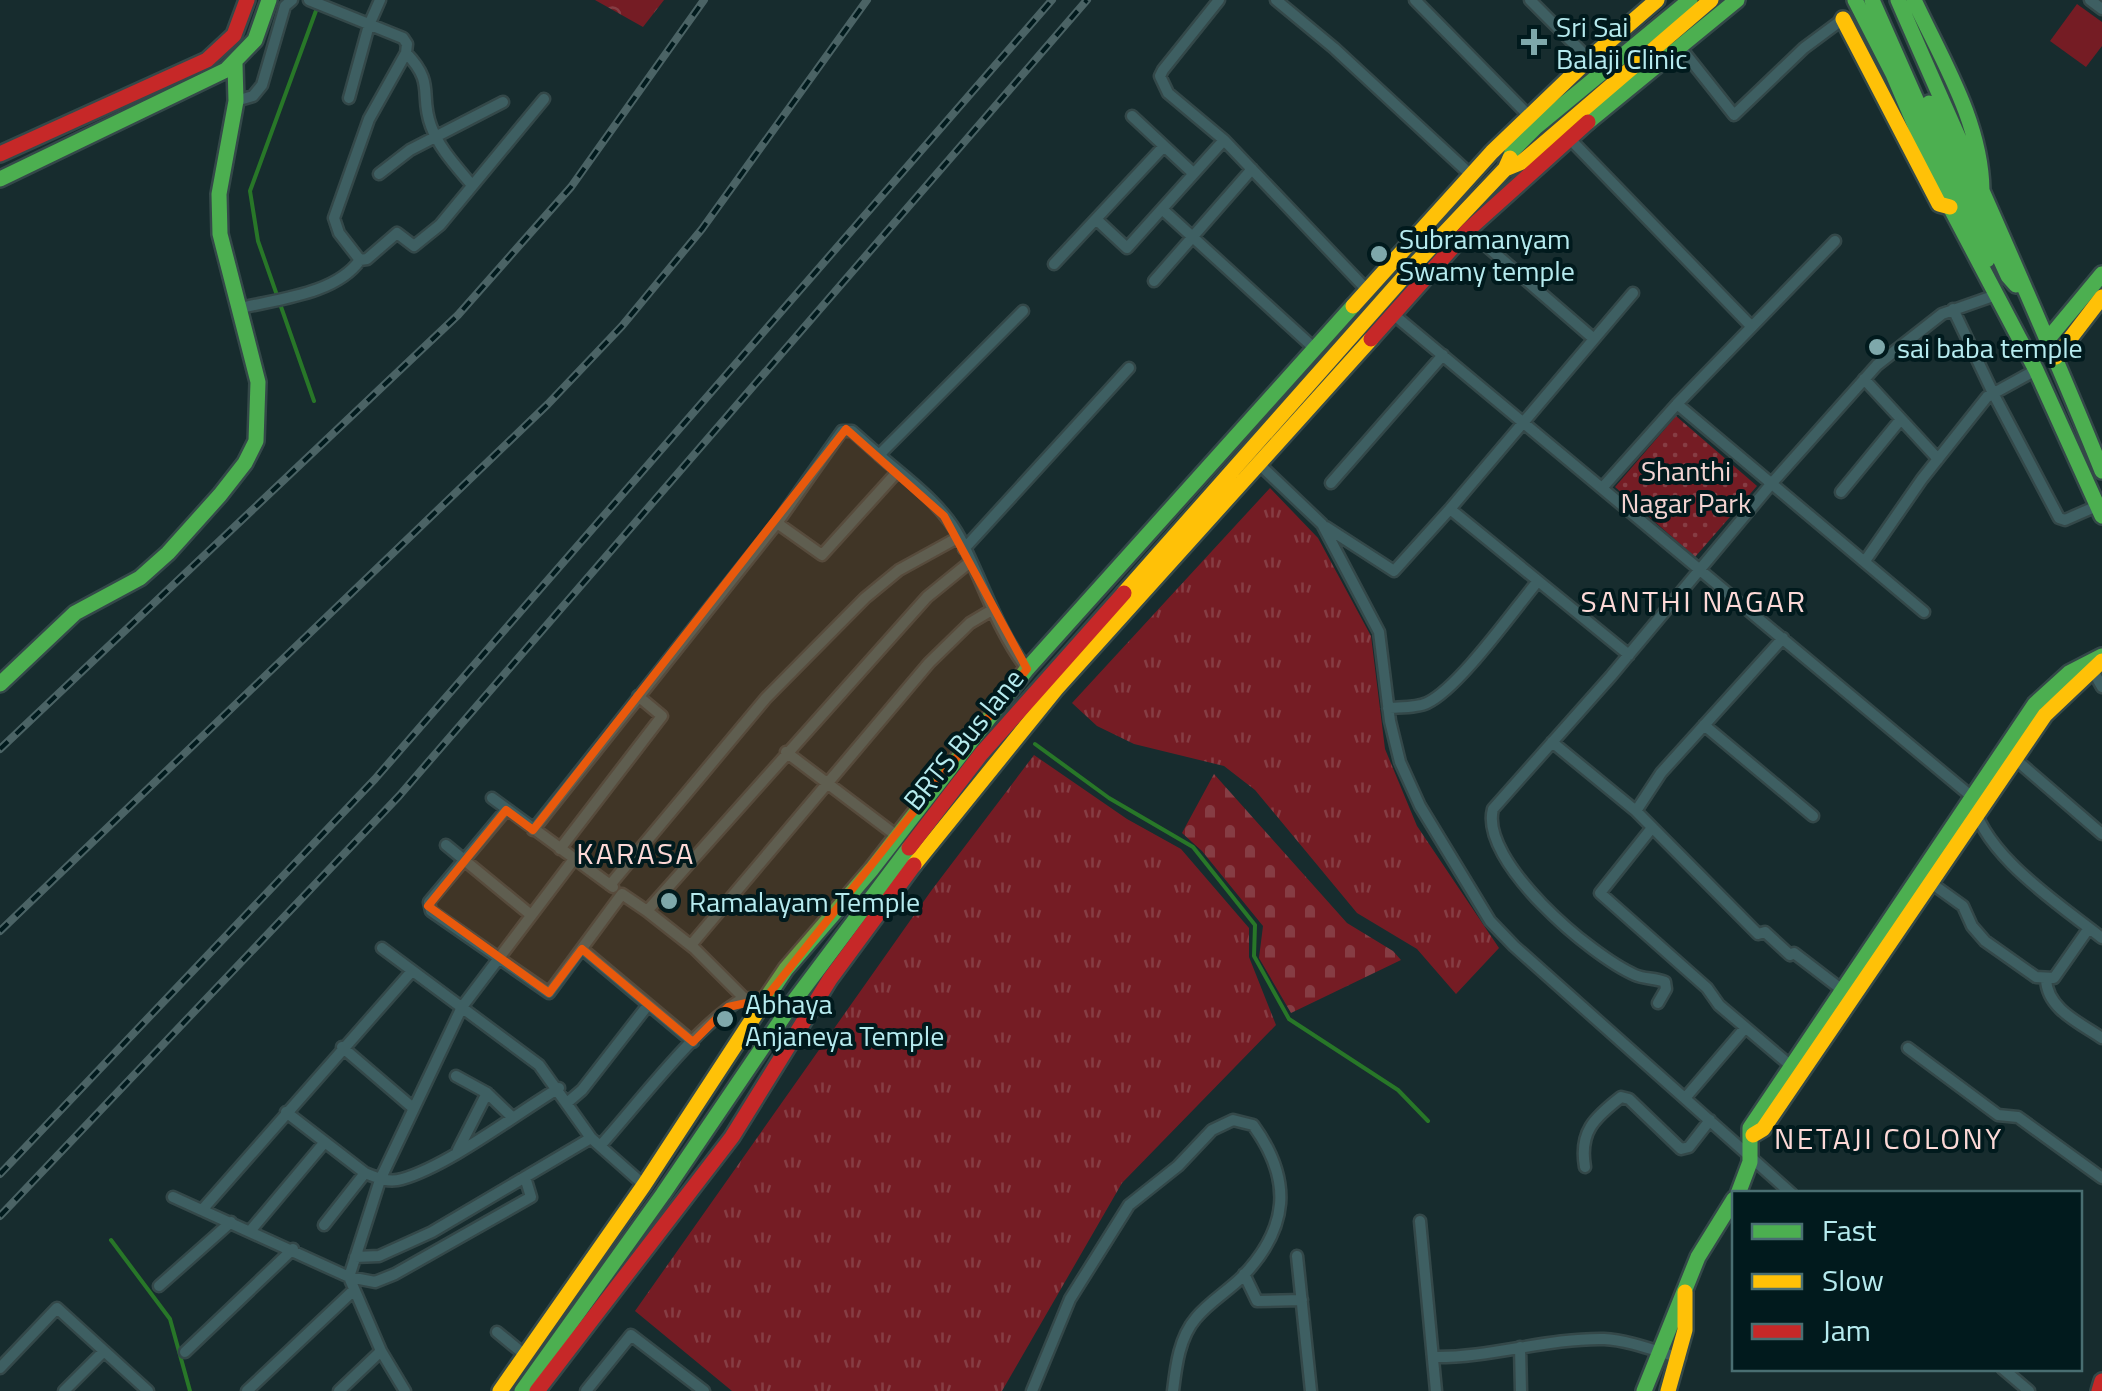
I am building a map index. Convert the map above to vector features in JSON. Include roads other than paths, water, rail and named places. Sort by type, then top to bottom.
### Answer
[{"type":"main road","points":[[0,154],[207,60],[230,42],[246,0]]},
{"type":"main road","points":[[0,179],[235,64],[256,40],[269,0]]},
{"type":"main road","points":[[1517,156],[1532,122],[1589,59],[1656,0]]},
{"type":"main road","points":[[500,1391],[644,1185],[765,999],[1028,669],[1471,176],[1532,122],[1690,0]]},
{"type":"main road","points":[[1517,156],[1548,141],[1711,0]]},
{"type":"main road","points":[[537,1391],[732,1137],[802,1023],[926,849],[1056,688],[1468,230],[1569,138],[1737,0]]},
{"type":"main road","points":[[1855,0],[1893,74],[1950,207],[2036,370],[2100,511]]},
{"type":"main road","points":[[1872,0],[1996,281],[2005,310]]},
{"type":"main road","points":[[1880,0],[2008,276],[2027,298]]},
{"type":"main road","points":[[1898,0],[2056,356],[2102,470]]},
{"type":"main road","points":[[1914,0],[1967,118],[1984,174],[1982,190]]},
{"type":"main road","points":[[1843,19],[1924,178],[1939,204],[1950,207]]},
{"type":"main road","points":[[0,684],[74,613],[140,578],[168,553],[245,464],[256,441],[258,382],[220,234],[218,194],[236,101],[235,64]]},
{"type":"main road","name":"BRTS Bus lane","points":[[522,1391],[787,1013],[948,796],[1039,684],[1416,262],[1517,156]]},
{"type":"main road","points":[[2048,339],[2102,274]]},
{"type":"main road","points":[[2056,356],[2102,297]]},
{"type":"main road","points":[[1740,1191],[1746,1182],[1750,1158],[1750,1128],[1971,796],[2035,704],[2069,674],[2099,663]]},
{"type":"main road","points":[[1753,1135],[1763,1130],[2044,714],[2099,663]]},
{"type":"main road","points":[[1644,1391],[1698,1257],[1732,1202]]},
{"type":"main road","points":[[1668,1391],[1680,1358],[1689,1313],[1685,1292]]},
{"type":"main road","points":[[2100,1391],[2102,1381]]},
{"type":"street","points":[[236,101],[258,92],[285,6],[292,0]]},
{"type":"street","points":[[309,0],[405,40],[406,53],[425,79],[428,121],[471,184]]},
{"type":"street","points":[[349,98],[380,0]]},
{"type":"street","points":[[1219,0],[1160,79],[1168,93],[1224,140],[1368,291]]},
{"type":"street","points":[[1276,0],[1334,48],[1471,176]]},
{"type":"street","points":[[1414,0],[1532,122]]},
{"type":"street","points":[[1530,0],[1589,59]]},
{"type":"street","points":[[2090,0],[2102,9]]},
{"type":"street","points":[[1680,48],[1734,115],[1804,48],[1843,19]]},
{"type":"street","points":[[360,260],[339,233],[334,218],[369,119],[406,53]]},
{"type":"street","points":[[240,308],[331,282],[367,259],[396,233],[414,246],[421,244],[544,99]]},
{"type":"street","points":[[379,174],[410,150],[503,102]]},
{"type":"street","points":[[1132,116],[1193,174]]},
{"type":"street","points":[[1569,138],[1751,326]]},
{"type":"street","points":[[1096,220],[1127,248],[1224,140]]},
{"type":"street","points":[[1054,264],[1164,146]]},
{"type":"street","points":[[1154,281],[1252,169]]},
{"type":"street","points":[[1162,209],[1314,348]]},
{"type":"street","points":[[1468,230],[1594,339]]},
{"type":"street","points":[[1603,488],[1677,404],[1835,241]]},
{"type":"street","points":[[1258,463],[1322,524],[1394,571],[1525,424],[1633,293]]},
{"type":"street","points":[[1658,1003],[1666,989],[1665,982],[1638,977],[1581,938],[1533,896],[1491,830],[1496,805],[1864,379],[1942,314],[1996,295]]},
{"type":"street","points":[[1954,309],[1993,394],[2059,518],[2100,511]]},
{"type":"street","points":[[879,455],[1023,312]]},
{"type":"street","points":[[1393,314],[1971,796],[1975,818],[1997,849],[2102,938]]},
{"type":"street","points":[[1331,483],[1443,355]]},
{"type":"street","points":[[964,549],[1129,368]]},
{"type":"street","points":[[1865,561],[1987,397],[2036,370]]},
{"type":"street","points":[[1864,379],[1938,459]]},
{"type":"street","points":[[1677,404],[1924,612]]},
{"type":"street","points":[[1841,492],[1902,419]]},
{"type":"street","points":[[533,830],[777,523],[842,431],[852,432],[932,501],[960,537],[992,610],[1028,669]]},
{"type":"street","points":[[777,523],[822,555],[898,471]]},
{"type":"street","points":[[1450,509],[1629,655]]},
{"type":"street","points":[[1322,524],[1379,632],[1388,708],[1400,762],[1420,806],[1490,921],[1788,1191]]},
{"type":"street","points":[[610,885],[766,698],[865,598],[899,570],[960,537]]},
{"type":"street","points":[[647,911],[927,597],[970,562]]},
{"type":"street","points":[[1388,708],[1426,704],[1443,691],[1538,581]]},
{"type":"street","points":[[691,945],[929,663],[970,623],[992,610]]},
{"type":"street","points":[[1636,811],[1660,773],[1783,638]]},
{"type":"street","points":[[2099,663],[2102,688]]},
{"type":"street","points":[[560,849],[662,716],[638,696]]},
{"type":"street","points":[[1704,725],[1813,816]]},
{"type":"street","points":[[1552,742],[1636,811],[1758,934],[1765,932],[1790,955],[1794,953],[1841,989]]},
{"type":"street","points":[[786,752],[897,836]]},
{"type":"street","points":[[2014,758],[2102,834]]},
{"type":"street","points":[[492,798],[691,945],[744,998]]},
{"type":"street","points":[[506,810],[428,906],[500,959],[549,993],[622,894]]},
{"type":"street","points":[[1651,829],[1600,893],[1707,988],[1719,1005],[1791,1066]]},
{"type":"street","points":[[446,845],[530,915]]},
{"type":"street","points":[[405,1391],[354,1290],[352,1266],[380,1180],[462,1008],[574,859]]},
{"type":"street","points":[[1931,883],[1963,906],[1984,940],[2036,977],[2046,979],[2058,973],[2089,928]]},
{"type":"street","points":[[382,948],[539,1066],[601,1147],[644,1185]]},
{"type":"street","points":[[582,949],[693,1042]]},
{"type":"street","points":[[206,1206],[412,971]]},
{"type":"street","points":[[2046,979],[2049,996],[2056,1006],[2102,1038]]},
{"type":"street","points":[[352,1266],[432,1232],[601,1147],[728,1006],[744,998],[765,999],[802,1023]]},
{"type":"street","points":[[568,1102],[582,1090],[648,1005]]},
{"type":"street","points":[[1686,1098],[1745,1028]]},
{"type":"street","points":[[342,1047],[413,1108]]},
{"type":"street","points":[[1908,1048],[1998,1116],[2018,1118],[2102,1178]]},
{"type":"street","points":[[456,1076],[487,1093],[512,1117]]},
{"type":"street","points":[[286,1112],[365,1173],[380,1180],[400,1180],[457,1151],[558,1088]]},
{"type":"street","points":[[457,1151],[487,1093]]},
{"type":"street","points":[[1585,1167],[1585,1132],[1621,1097],[1629,1099],[1681,1149],[1689,1147],[1710,1120]]},
{"type":"street","points":[[1032,1391],[1070,1299],[1130,1205],[1178,1166],[1212,1130],[1232,1120],[1254,1125],[1277,1164],[1281,1189],[1278,1228],[1261,1256],[1194,1320],[1178,1353],[1173,1391]]},
{"type":"street","points":[[253,1228],[324,1142]]},
{"type":"street","points":[[324,1225],[365,1173]]},
{"type":"street","points":[[173,1196],[206,1206],[231,1222],[253,1228],[293,1249],[352,1266],[376,1282],[531,1197],[528,1184]]},
{"type":"street","points":[[1420,1221],[1436,1391]]},
{"type":"street","points":[[159,1286],[231,1222]]},
{"type":"street","points":[[185,1352],[293,1249]]},
{"type":"street","points":[[1298,1256],[1311,1391]]},
{"type":"street","points":[[1244,1274],[1257,1301],[1302,1300]]},
{"type":"street","points":[[247,1391],[354,1290]]},
{"type":"street","points":[[0,1368],[57,1308],[148,1391]]},
{"type":"street","points":[[498,1332],[525,1355]]},
{"type":"street","points":[[586,1391],[630,1335],[704,1391]]},
{"type":"street","points":[[1433,1357],[1467,1358],[1520,1347],[1606,1339],[1680,1358]]},
{"type":"street","points":[[1520,1347],[1521,1391]]},
{"type":"street","points":[[339,1391],[381,1350]]},
{"type":"street","points":[[64,1391],[104,1351]]},
{"type":"street","points":[[2006,1371],[2029,1391]]},
{"type":"waterway","points":[[314,401],[258,241],[250,191],[317,8]]},
{"type":"waterway","points":[[1035,744],[1109,798],[1193,847],[1255,925],[1254,956],[1289,1019],[1398,1090],[1428,1121]]},
{"type":"waterway","points":[[111,1240],[170,1319],[190,1391]]},
{"type":"railway","points":[[0,749],[458,315],[571,187],[704,0]]},
{"type":"railway","points":[[0,931],[548,404],[622,326],[702,229],[867,0]]},
{"type":"railway","points":[[0,1174],[375,779],[1052,0]]},
{"type":"railway","points":[[0,1216],[399,796],[1087,0]]},
{"type":"place","name":"Sri Sai Balaji Clinic","points":[[1534,42]]},
{"type":"place","name":"Subramanyam Swamy temple","points":[[1379,254]]},
{"type":"place","name":"sai baba temple","points":[[1877,347]]},
{"type":"place","name":"Ramalayam Temple","points":[[669,901]]},
{"type":"place","name":"Abhaya Anjaneya Temple","points":[[725,1019]]},
{"type":"district","name":"SANTHI NAGAR","points":[[1694,601]]},
{"type":"district","name":"KARASA","points":[[636,853]]},
{"type":"district","name":"NETAJI COLONY","points":[[1889,1138]]},
{"type":"park label","name":"Shanthi Nagar Park","points":[[1686,486]]}]
